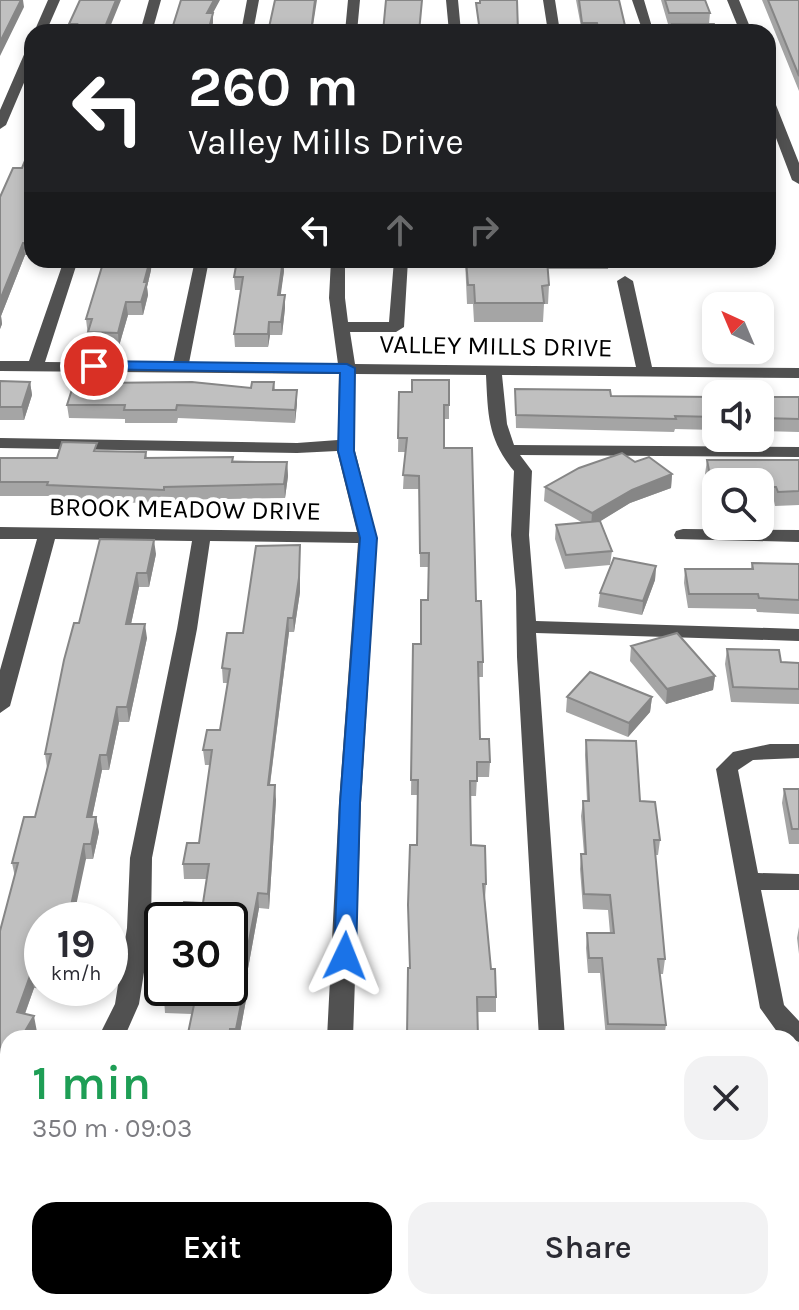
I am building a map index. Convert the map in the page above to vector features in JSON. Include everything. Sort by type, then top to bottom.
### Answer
[{"type":"street","points":[[44,24],[54,0]]},
{"type":"street","points":[[148,24],[155,0]]},
{"type":"street","points":[[248,24],[253,0]]},
{"type":"street","points":[[352,24],[354,0]]},
{"type":"street","points":[[452,0],[454,24]]},
{"type":"street","points":[[549,0],[553,24]]},
{"type":"street","points":[[638,0],[645,24]]},
{"type":"street","points":[[733,0],[743,24]]},
{"type":"street","points":[[0,125],[24,69]]},
{"type":"street","points":[[776,122],[799,180]]},
{"type":"street","points":[[36,365],[68,268]]},
{"type":"street","points":[[180,367],[200,268]]},
{"type":"street","points":[[338,268],[337,298],[347,368],[346,445],[368,538],[350,803],[341,1030]]},
{"type":"street","points":[[341,327],[396,327],[400,268]]},
{"type":"street","points":[[625,281],[645,371]]},
{"type":"street","name":"VALLEY MILLS DRIVE","points":[[0,366],[799,373]]},
{"type":"street","points":[[494,370],[499,436],[523,471],[520,535],[526,591],[552,1030]]},
{"type":"street","points":[[0,443],[297,448],[346,445]]},
{"type":"street","points":[[506,450],[799,452]]},
{"type":"street","name":"BROOK MEADOW DRIVE","points":[[0,533],[368,538]]},
{"type":"street","points":[[0,706],[48,533]]},
{"type":"street","points":[[115,1030],[127,1004],[139,928],[141,858],[184,644],[202,535]]},
{"type":"street","points":[[683,535],[799,536]]},
{"type":"street","points":[[527,627],[799,635]]},
{"type":"street","points":[[795,1030],[787,1026],[772,1008],[727,769],[731,762],[754,753],[799,751]]},
{"type":"street","points":[[748,881],[799,882]]},
{"type":"building","points":[[0,0],[21,0],[0,42]]},
{"type":"building","points":[[80,0],[116,0],[106,24],[69,24]]},
{"type":"building","points":[[181,0],[214,0],[207,13],[213,13],[210,24],[174,24]]},
{"type":"building","points":[[275,0],[315,0],[312,24],[270,24]]},
{"type":"building","points":[[386,0],[422,0],[420,24],[384,24]]},
{"type":"building","points":[[480,0],[517,0],[518,24],[479,24],[476,3]]},
{"type":"building","points":[[579,0],[619,0],[625,24],[582,23]]},
{"type":"building","points":[[665,0],[705,0],[710,13],[669,13]]},
{"type":"building","points":[[768,0],[799,0],[799,76]]},
{"type":"building","points":[[24,163],[24,243],[0,300],[0,197],[13,168],[22,168]]},
{"type":"building","points":[[102,268],[148,268],[141,302],[126,302],[118,333],[88,332],[92,319],[86,319]]},
{"type":"building","points":[[236,268],[282,268],[278,295],[285,295],[281,322],[269,322],[268,334],[234,334],[243,277],[234,277]]},
{"type":"building","points":[[467,268],[548,268],[549,285],[542,286],[544,303],[475,303],[474,285],[468,285]]},
{"type":"building","points":[[75,380],[98,380],[97,383],[192,382],[251,388],[252,382],[274,382],[273,390],[297,390],[295,410],[177,405],[176,410],[124,410],[125,405],[67,405]]},
{"type":"building","points":[[412,380],[449,380],[449,405],[444,405],[444,448],[472,448],[476,601],[481,601],[483,662],[478,662],[480,739],[489,739],[490,762],[477,762],[477,781],[470,781],[471,845],[485,846],[486,884],[483,884],[496,997],[477,997],[478,1030],[407,1030],[410,845],[417,845],[418,780],[411,780],[413,644],[421,644],[421,600],[428,600],[429,553],[420,553],[419,476],[403,475],[407,438],[398,438],[399,392],[412,392]]},
{"type":"building","points":[[0,381],[30,382],[22,407],[0,407]]},
{"type":"building","points":[[515,389],[610,390],[611,396],[702,397],[702,417],[675,416],[676,419],[516,415]]},
{"type":"building","points":[[774,397],[799,397],[799,419],[774,418]]},
{"type":"building","points":[[62,442],[97,443],[94,451],[146,452],[145,458],[233,457],[232,462],[287,462],[284,484],[164,487],[164,490],[0,482],[0,458],[57,458]]},
{"type":"building","points":[[622,453],[635,462],[649,457],[672,474],[632,490],[592,513],[545,487],[579,468]]},
{"type":"building","points":[[707,460],[799,460],[799,491],[778,492],[774,487],[774,468],[709,468]]},
{"type":"building","points":[[600,521],[612,551],[566,555],[556,525]]},
{"type":"building","points":[[100,539],[154,540],[147,573],[137,573],[126,624],[145,624],[127,707],[117,707],[107,755],[100,755],[87,817],[96,817],[91,844],[84,844],[72,902],[24,902],[24,992],[17,1012],[34,1016],[26,1030],[0,1030],[0,931],[18,863],[12,863],[24,817],[35,817],[51,754],[45,754],[74,623],[79,623]]},
{"type":"building","points":[[300,545],[299,578],[293,618],[288,618],[268,785],[275,785],[268,894],[258,893],[248,946],[248,902],[203,902],[209,864],[183,864],[187,843],[199,843],[212,750],[203,750],[207,730],[220,730],[230,669],[222,668],[227,633],[243,633],[256,546]]},
{"type":"building","points":[[614,558],[656,566],[643,601],[600,593]]},
{"type":"building","points":[[752,563],[799,564],[799,600],[759,598],[758,594],[689,594],[685,569],[753,569]]},
{"type":"building","points":[[677,633],[715,676],[667,689],[631,646]]},
{"type":"building","points":[[727,649],[779,650],[781,662],[799,663],[799,689],[733,687]]},
{"type":"building","points":[[590,672],[652,697],[629,723],[567,697]]},
{"type":"building","points":[[586,740],[636,741],[640,801],[655,802],[660,840],[654,840],[665,959],[658,959],[666,1025],[608,1024],[602,958],[589,958],[587,933],[614,933],[610,895],[584,894],[581,854],[586,854],[583,801],[589,801]]},
{"type":"building","points":[[784,789],[799,789],[799,829],[792,829]]},
{"type":"building","points":[[194,1006],[241,1006],[236,1029],[189,1030]]},
{"type":"route","points":[[94,366],[347,368],[346,451],[368,538],[350,803],[345,956]]}]
